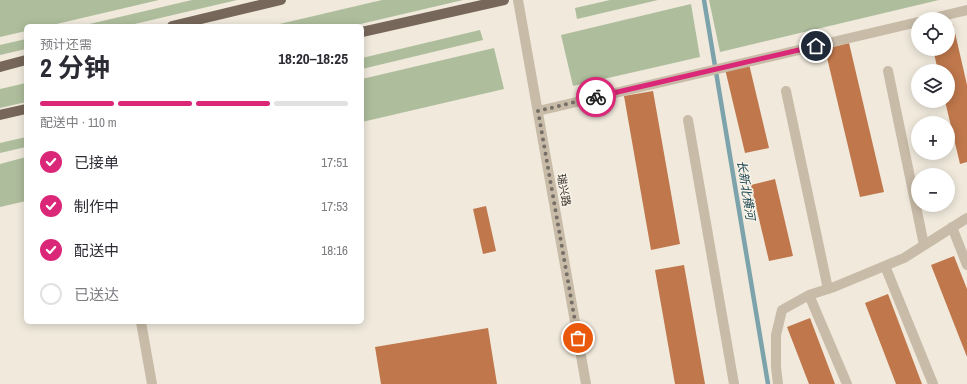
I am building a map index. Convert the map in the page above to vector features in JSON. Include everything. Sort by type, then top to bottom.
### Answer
[{"type":"main road","points":[[180,24],[282,0]]},
{"type":"main road","points":[[364,32],[504,0]]},
{"type":"main road","points":[[0,67],[24,61]]},
{"type":"main road","points":[[0,115],[24,109]]},
{"type":"street","name":"瑞兴路","points":[[518,0],[586,384]]},
{"type":"street","points":[[955,13],[967,10]]},
{"type":"street","points":[[538,111],[911,24]]},
{"type":"street","points":[[888,71],[924,245]]},
{"type":"street","points":[[786,91],[828,288]]},
{"type":"street","points":[[688,120],[734,384]]},
{"type":"street","points":[[778,384],[776,367],[776,335],[782,310],[809,295],[904,258],[967,218]]},
{"type":"street","points":[[952,228],[967,265]]},
{"type":"street","points":[[885,266],[933,384]]},
{"type":"street","points":[[809,295],[847,384]]},
{"type":"street","points":[[141,324],[152,384]]},
{"type":"green space","points":[[0,0],[159,0],[57,24],[24,24],[24,31],[0,37]]},
{"type":"green space","points":[[192,0],[237,0],[135,24],[90,24]]},
{"type":"green space","points":[[382,0],[463,0],[361,24],[280,24]]},
{"type":"green space","points":[[610,0],[658,0],[577,19],[575,8]]},
{"type":"green space","points":[[709,0],[939,0],[720,52]]},
{"type":"green space","points":[[691,4],[700,57],[573,86],[561,35]]},
{"type":"green space","points":[[480,30],[483,40],[364,69],[364,58]]},
{"type":"green space","points":[[24,39],[24,49],[0,55],[0,45]]},
{"type":"green space","points":[[494,48],[504,89],[364,122],[364,79]]},
{"type":"green space","points":[[24,83],[24,102],[0,108],[0,89]]},
{"type":"green space","points":[[24,137],[24,147],[0,153],[0,143]]},
{"type":"green space","points":[[24,158],[24,201],[0,207],[0,164]]},
{"type":"building","points":[[955,33],[967,85],[967,162],[960,164],[955,143],[955,116],[949,116],[947,108],[955,108],[955,64],[936,64],[935,56],[955,56]]},
{"type":"building","points":[[849,43],[884,192],[860,197],[825,49]]},
{"type":"building","points":[[749,64],[769,148],[745,153],[725,69]]},
{"type":"building","points":[[653,91],[680,244],[651,250],[624,96]]},
{"type":"building","points":[[775,179],[793,256],[769,261],[751,185]]},
{"type":"building","points":[[486,206],[496,251],[483,254],[473,209]]},
{"type":"building","points":[[954,256],[967,289],[967,357],[931,265]]},
{"type":"building","points":[[684,265],[705,384],[675,384],[655,270]]},
{"type":"building","points":[[888,294],[922,384],[896,384],[865,303]]},
{"type":"building","points":[[810,318],[835,384],[809,384],[787,327]]},
{"type":"building","points":[[488,328],[497,384],[381,384],[375,347]]},
{"type":"waterway","name":"长新北横河","points":[[704,0],[768,384]]},
{"type":"way so far","points":[[578,338],[538,111],[596,97]]},
{"type":"route","points":[[596,97],[816,46]]}]
